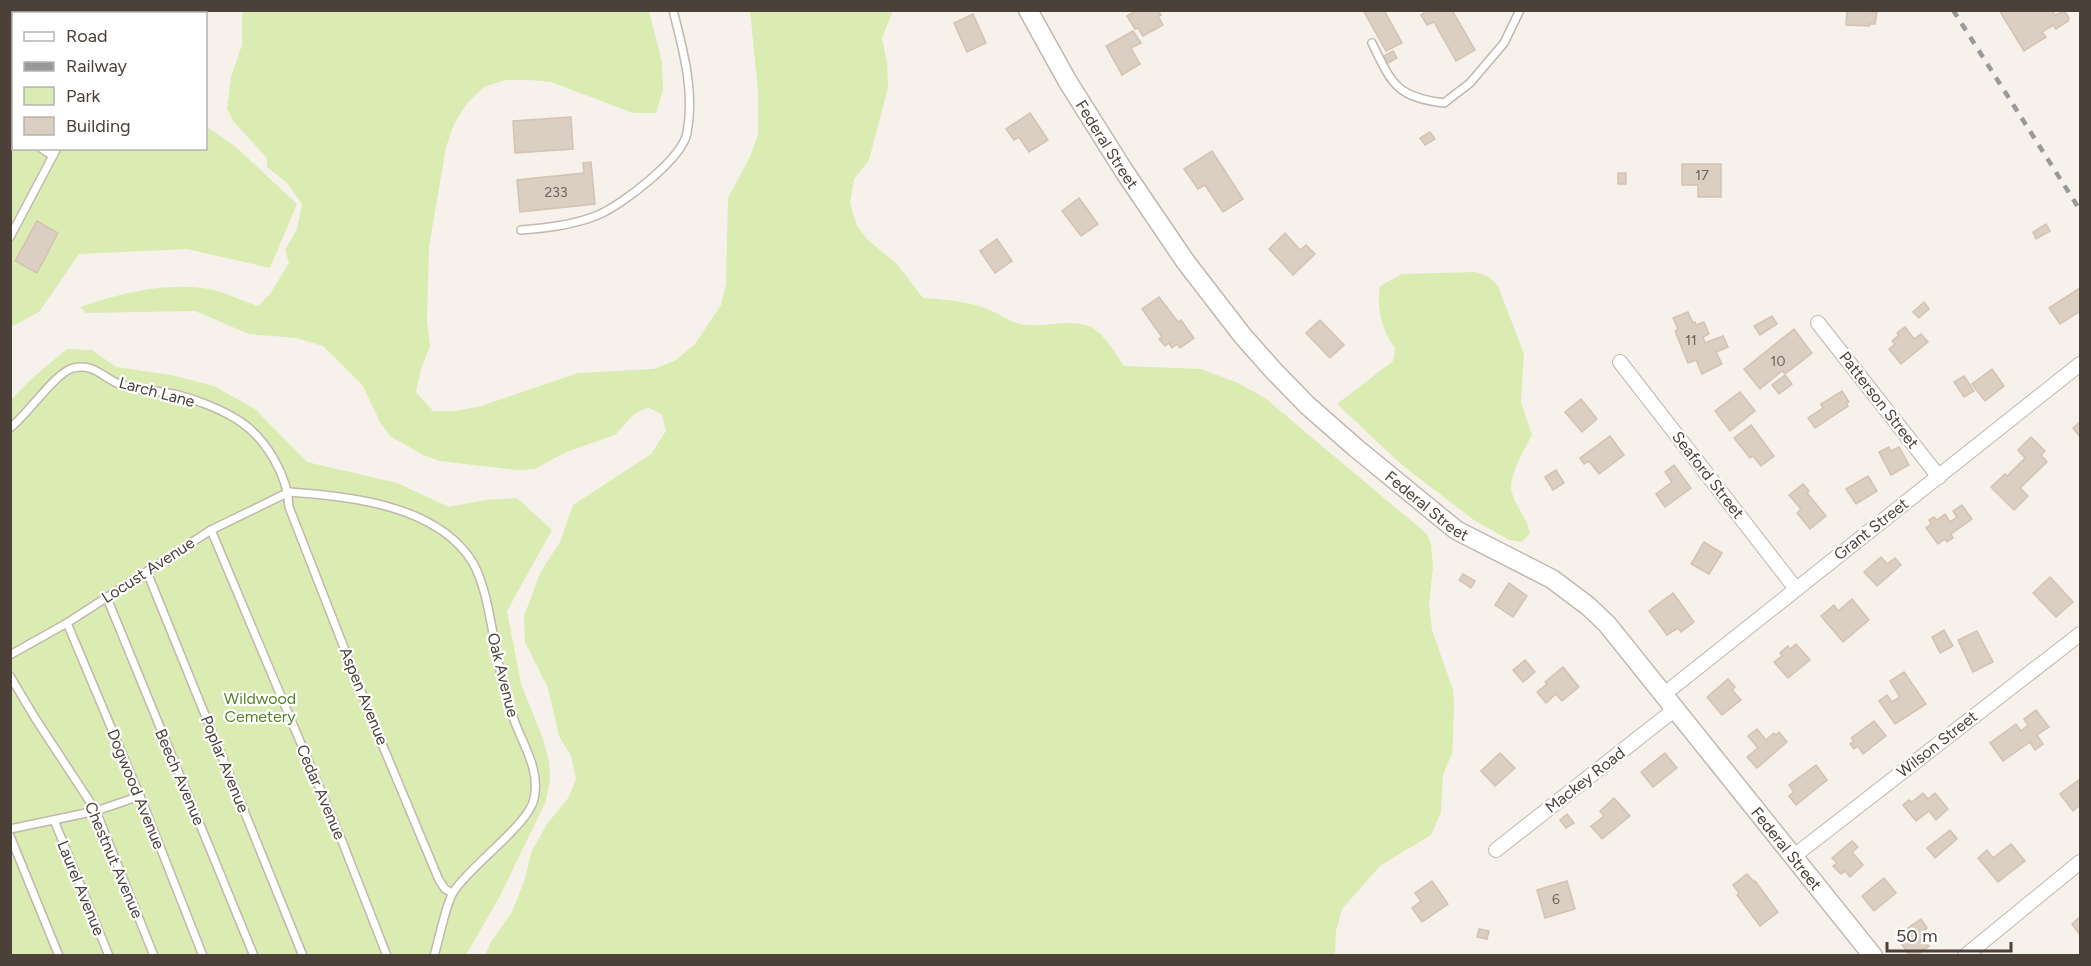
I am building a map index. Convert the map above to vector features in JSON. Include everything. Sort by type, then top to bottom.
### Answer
[{"type":"street","name":"Federal Street","points":[[1028,10],[1068,82],[1130,180],[1185,261],[1242,335],[1307,405],[1456,530],[1552,579],[1588,606],[1607,624],[1873,956]]},
{"type":"street","name":"Patterson Street","points":[[1818,323],[1939,477]]},
{"type":"street","name":"Seaford Street","points":[[1620,362],[1796,589]]},
{"type":"street","name":"Grant Street","points":[[1669,703],[1796,589],[2080,364]]},
{"type":"street","name":"Wilson Street","points":[[1794,856],[2080,634]]},
{"type":"street","name":"Mackey Road","points":[[1496,850],[1669,703]]},
{"type":"street","points":[[1965,956],[2080,862]]},
{"type":"lane","points":[[521,230],[547,228],[598,215],[642,187],[681,147],[687,134],[689,85],[673,10]]},
{"type":"lane","points":[[1372,43],[1390,78],[1404,92],[1421,100],[1444,104],[1470,83],[1504,43],[1520,10]]},
{"type":"lane","points":[[10,237],[55,152]]},
{"type":"lane","name":"Larch Lane","points":[[10,428],[56,380],[71,369],[82,367],[94,369],[118,384],[178,395],[211,407],[241,422],[261,440],[289,492]]},
{"type":"lane","name":"Locust Avenue","points":[[10,655],[107,598],[211,530],[289,492]]},
{"type":"lane","name":"Aspen Avenue","points":[[289,492],[289,507],[377,732],[439,880],[445,889],[452,893]]},
{"type":"lane","name":"Oak Avenue","points":[[289,492],[342,496],[382,505],[410,514],[430,524],[455,542],[473,563],[483,592],[500,675],[516,724],[532,761],[536,782],[534,801],[527,815],[480,860],[452,893],[434,956]]},
{"type":"lane","name":"Cedar Avenue","points":[[211,530],[342,841],[387,956]]},
{"type":"lane","name":"Poplar Avenue","points":[[147,572],[303,956]]},
{"type":"lane","name":"Beech Avenue","points":[[107,598],[254,956]]},
{"type":"lane","name":"Dogwood Avenue","points":[[67,622],[140,796],[203,956]]},
{"type":"lane","name":"Chestnut Avenue","points":[[10,676],[96,811],[154,956]]},
{"type":"lane","points":[[10,829],[96,811],[140,796]]},
{"type":"lane","name":"Laurel Avenue","points":[[54,820],[109,956]]},
{"type":"lane","points":[[10,836],[59,956]]},
{"type":"green space","points":[[11,11],[42,11],[44,12],[12,12],[12,150],[207,150],[207,127],[236,147],[297,204],[270,268],[187,249],[79,254],[39,312],[11,327]]},
{"type":"green space","points":[[244,11],[649,11],[662,62],[663,90],[656,113],[633,113],[551,82],[505,80],[484,87],[467,103],[454,124],[446,147],[429,247],[427,321],[430,346],[421,369],[416,392],[433,411],[456,411],[481,406],[578,373],[654,369],[676,360],[695,344],[721,305],[726,284],[728,198],[750,157],[758,135],[758,90],[750,11],[893,11],[882,38],[887,62],[888,88],[869,160],[854,179],[850,203],[857,226],[868,240],[897,264],[923,298],[976,305],[1021,324],[1084,325],[1091,327],[1101,335],[1124,366],[1201,369],[1238,383],[1265,398],[1427,534],[1431,544],[1433,567],[1429,604],[1432,630],[1453,690],[1454,703],[1452,753],[1443,775],[1441,812],[1431,835],[1381,865],[1342,909],[1336,931],[1335,955],[485,955],[491,942],[512,912],[525,879],[531,853],[547,824],[569,797],[576,779],[571,756],[559,736],[548,688],[525,642],[524,616],[541,571],[560,542],[573,505],[651,454],[666,431],[662,415],[648,407],[633,415],[615,435],[566,452],[535,469],[517,470],[440,461],[423,455],[390,436],[380,422],[363,386],[323,346],[296,338],[249,334],[195,311],[86,313],[80,307],[127,293],[176,287],[215,290],[258,306],[270,294],[289,263],[285,250],[297,229],[302,204],[287,183],[267,167],[267,158],[234,122],[227,109],[231,77],[242,45]]},
{"type":"green space","points":[[1476,272],[1489,277],[1498,286],[1524,354],[1521,402],[1532,435],[1518,464],[1511,487],[1530,533],[1522,542],[1509,540],[1474,520],[1403,466],[1337,404],[1393,361],[1395,348],[1381,318],[1380,286],[1402,274]]},
{"type":"green space","name":"Wildwood Cemetery","points":[[67,349],[92,350],[116,367],[171,375],[214,386],[255,409],[307,462],[397,483],[449,507],[485,500],[517,498],[552,530],[507,611],[521,684],[542,736],[549,761],[550,779],[546,801],[500,896],[466,955],[11,956],[11,400],[29,381]]},
{"type":"building","points":[[1137,10],[1158,10],[1161,15],[1158,16],[1163,25],[1143,36],[1138,28],[1135,29],[1127,16]]},
{"type":"building","points":[[1384,10],[1402,43],[1386,51],[1364,12]]},
{"type":"building","points":[[1428,10],[1452,10],[1475,50],[1456,61],[1434,22],[1427,25],[1421,15]]},
{"type":"building","points":[[1847,10],[1877,12],[1875,24],[1846,25]]},
{"type":"building","points":[[1999,10],[2052,10],[2055,15],[2066,13],[2069,18],[2056,29],[2053,25],[2042,32],[2046,37],[2024,51]]},
{"type":"building","points":[[973,14],[986,43],[967,52],[954,23]]},
{"type":"building","points":[[1133,31],[1141,43],[1131,48],[1140,64],[1122,75],[1106,46]]},
{"type":"building","points":[[1393,51],[1397,58],[1386,64],[1382,57]]},
{"type":"building","points":[[1030,113],[1048,140],[1029,152],[1019,137],[1014,140],[1006,129]]},
{"type":"building","points":[[571,117],[573,149],[515,153],[513,121]]},
{"type":"building","points":[[1430,132],[1435,139],[1425,145],[1420,138]]},
{"type":"building","points":[[1212,151],[1243,199],[1223,212],[1205,185],[1198,189],[1184,169]]},
{"type":"building","points":[[591,162],[595,204],[520,212],[517,180],[584,173],[583,163]]},
{"type":"building","points":[[1682,164],[1721,164],[1721,197],[1698,197],[1698,185],[1682,185]]},
{"type":"building","points":[[1618,173],[1626,173],[1626,184],[1618,184]]},
{"type":"building","points":[[1079,198],[1098,224],[1081,236],[1062,211]]},
{"type":"building","points":[[37,221],[58,233],[37,273],[15,261]]},
{"type":"building","points":[[2046,224],[2050,231],[2036,239],[2033,232]]},
{"type":"building","points":[[1285,233],[1300,250],[1306,245],[1315,254],[1293,275],[1269,249]]},
{"type":"building","points":[[997,239],[1012,261],[995,273],[980,251]]},
{"type":"building","points":[[2080,288],[2080,311],[2060,324],[2049,308]]},
{"type":"building","points":[[1159,297],[1194,338],[1180,348],[1177,344],[1172,348],[1169,343],[1165,346],[1159,339],[1162,337],[1142,309]]},
{"type":"building","points":[[1924,302],[1929,309],[1919,318],[1913,312]]},
{"type":"building","points":[[1688,312],[1696,325],[1704,322],[1709,334],[1703,337],[1705,343],[1723,336],[1728,347],[1716,352],[1722,364],[1702,374],[1696,360],[1688,363],[1675,331],[1678,329],[1673,318]]},
{"type":"building","points":[[1772,316],[1777,324],[1760,335],[1754,326]]},
{"type":"building","points":[[1320,320],[1344,345],[1330,358],[1306,333]]},
{"type":"building","points":[[1905,327],[1914,339],[1921,334],[1928,342],[1901,364],[1889,349],[1895,344],[1892,341],[1899,335],[1897,333]]},
{"type":"building","points":[[1794,329],[1812,353],[1785,374],[1782,371],[1760,389],[1744,369]]},
{"type":"building","points":[[1992,369],[2004,386],[1985,401],[1972,384]]},
{"type":"building","points":[[1785,375],[1792,384],[1779,394],[1772,385]]},
{"type":"building","points":[[1964,376],[1974,391],[1964,397],[1954,382]]},
{"type":"building","points":[[1842,391],[1849,402],[1846,403],[1848,406],[1815,428],[1808,418],[1823,408],[1821,404]]},
{"type":"building","points":[[1740,392],[1755,411],[1730,431],[1715,411]]},
{"type":"building","points":[[1581,399],[1597,419],[1582,432],[1565,412]]},
{"type":"building","points":[[2080,422],[2080,437],[2073,428]]},
{"type":"building","points":[[1751,425],[1774,456],[1761,466],[1753,456],[1750,458],[1734,438]]},
{"type":"building","points":[[1610,436],[1624,455],[1599,474],[1589,461],[1584,464],[1580,458]]},
{"type":"building","points":[[2031,437],[2045,451],[2041,455],[2047,462],[2020,488],[2028,496],[2014,510],[1991,487],[2005,474],[2007,476],[2025,458],[2018,450]]},
{"type":"building","points":[[1889,447],[1891,451],[1899,447],[1909,465],[1891,475],[1879,452]]},
{"type":"building","points":[[1674,465],[1691,488],[1665,507],[1656,494],[1672,482],[1665,472]]},
{"type":"building","points":[[1556,470],[1564,483],[1553,490],[1545,477]]},
{"type":"building","points":[[1868,476],[1877,491],[1856,504],[1846,489]]},
{"type":"building","points":[[1803,484],[1809,491],[1807,493],[1826,516],[1810,529],[1797,513],[1801,509],[1789,495]]},
{"type":"building","points":[[1962,505],[1972,519],[1951,534],[1953,538],[1947,542],[1945,539],[1938,544],[1926,528],[1931,524],[1929,520],[1934,517],[1937,520],[1945,514],[1950,522],[1957,517],[1953,511]]},
{"type":"building","points":[[1704,542],[1722,553],[1709,574],[1691,564]]},
{"type":"building","points":[[1881,557],[1887,564],[1895,558],[1901,565],[1877,586],[1864,572]]},
{"type":"building","points":[[1463,574],[1475,581],[1471,588],[1459,580]]},
{"type":"building","points":[[2050,577],[2073,602],[2056,617],[2033,593]]},
{"type":"building","points":[[1509,583],[1527,596],[1513,617],[1495,605]]},
{"type":"building","points":[[1673,593],[1694,622],[1681,632],[1678,628],[1667,635],[1649,611]]},
{"type":"building","points":[[1852,599],[1869,620],[1843,642],[1821,616],[1834,605],[1838,611]]},
{"type":"building","points":[[1944,630],[1953,646],[1940,653],[1932,637]]},
{"type":"building","points":[[1977,631],[1993,662],[1973,672],[1958,640]]},
{"type":"building","points":[[1796,644],[1810,660],[1788,678],[1774,662],[1782,656],[1780,653],[1788,646],[1790,649]]},
{"type":"building","points":[[1525,660],[1535,672],[1523,682],[1513,670]]},
{"type":"building","points":[[1563,667],[1579,687],[1562,701],[1556,694],[1546,703],[1537,692]]},
{"type":"building","points":[[1904,672],[1926,704],[1895,724],[1879,701],[1887,695],[1892,702],[1900,697],[1890,681]]},
{"type":"building","points":[[1728,679],[1735,687],[1732,690],[1741,700],[1722,715],[1707,697]]},
{"type":"building","points":[[2036,710],[2049,727],[2037,735],[2043,744],[2035,750],[2030,742],[2003,761],[1990,743],[2016,724],[2021,731],[2028,725],[2024,719]]},
{"type":"building","points":[[1874,721],[1886,736],[1863,754],[1858,746],[1854,749],[1850,744],[1854,741],[1851,738]]},
{"type":"building","points":[[1757,729],[1766,740],[1779,732],[1787,742],[1757,768],[1747,757],[1758,748],[1748,736]]},
{"type":"building","points":[[1500,753],[1515,768],[1495,786],[1481,771]]},
{"type":"building","points":[[1665,753],[1677,768],[1653,787],[1641,772]]},
{"type":"building","points":[[1816,765],[1827,780],[1796,805],[1789,796],[1794,792],[1789,785]]},
{"type":"building","points":[[2080,779],[2080,805],[2073,811],[2060,794]]},
{"type":"building","points":[[1923,793],[1928,799],[1935,793],[1948,809],[1936,820],[1929,811],[1916,821],[1903,805],[1909,800],[1912,802]]},
{"type":"building","points":[[1614,798],[1630,816],[1602,839],[1591,826],[1604,816],[1600,811]]},
{"type":"building","points":[[1567,814],[1574,823],[1566,828],[1560,820]]},
{"type":"building","points":[[1950,830],[1957,839],[1935,858],[1927,848]]},
{"type":"building","points":[[1852,841],[1858,847],[1852,852],[1863,865],[1850,877],[1845,871],[1841,874],[1833,866],[1837,863],[1832,858]]},
{"type":"building","points":[[2011,844],[2025,861],[1998,882],[1978,858],[1987,850],[1993,858]]},
{"type":"building","points":[[1747,874],[1778,912],[1760,926],[1737,895],[1739,893],[1733,885]]},
{"type":"building","points":[[1884,878],[1896,893],[1874,911],[1862,896]]},
{"type":"building","points":[[1432,881],[1448,904],[1422,922],[1412,908],[1421,901],[1415,893]]},
{"type":"building","points":[[1567,881],[1575,909],[1545,918],[1537,890]]},
{"type":"building","points":[[2080,917],[2080,935],[2072,924]]},
{"type":"building","points":[[1921,919],[1930,937],[1925,941],[1929,946],[1916,956],[1910,956],[1896,936]]},
{"type":"building","points":[[1479,929],[1489,931],[1487,939],[1477,937]]},
{"type":"railway","points":[[1953,10],[2080,210]]}]
